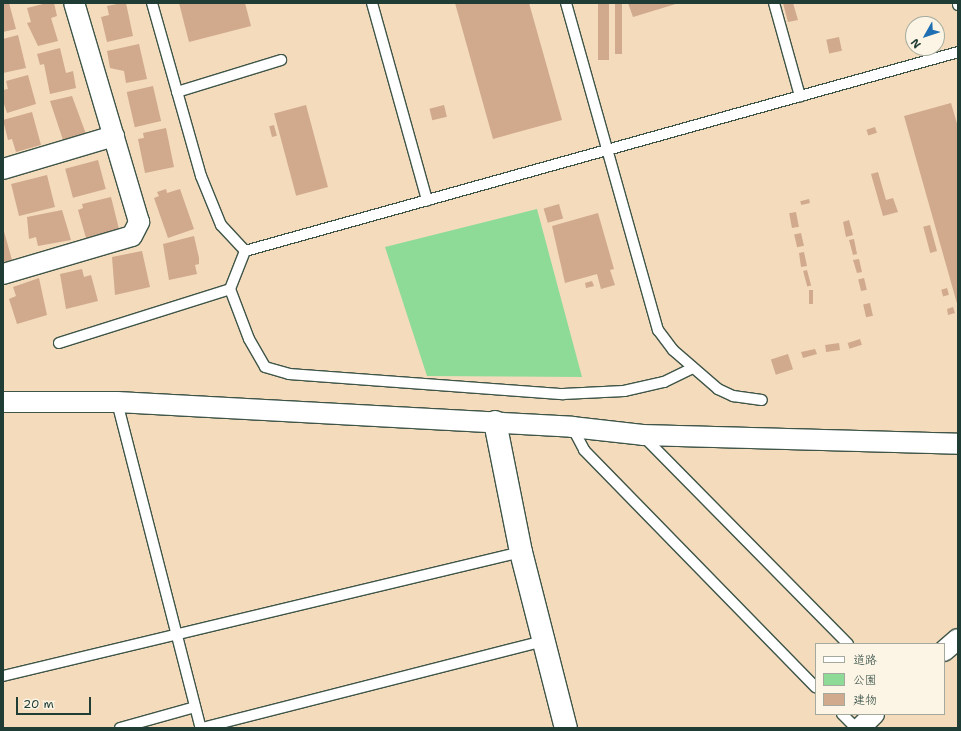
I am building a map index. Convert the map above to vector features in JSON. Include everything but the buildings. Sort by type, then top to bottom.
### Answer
[{"type":"street","points":[[3,274],[132,236],[139,222],[74,3]]},
{"type":"street","points":[[3,169],[114,136]]},
{"type":"street","points":[[3,402],[117,402],[495,422],[572,427],[642,435],[958,444]]},
{"type":"street","points":[[495,422],[521,552],[566,728]]},
{"type":"street","points":[[945,650],[958,638]]},
{"type":"street","points":[[860,728],[873,715]]},
{"type":"lane","points":[[152,3],[201,176],[221,225],[245,251]]},
{"type":"lane","points":[[372,3],[427,200]]},
{"type":"lane","points":[[566,3],[658,330],[693,368],[733,396],[762,400]]},
{"type":"lane","points":[[774,3],[800,96]]},
{"type":"lane","points":[[245,251],[958,52]]},
{"type":"lane","points":[[177,92],[281,60]]},
{"type":"lane","points":[[245,251],[230,290],[249,339],[266,367],[289,374],[563,394],[624,391],[664,382],[693,368]]},
{"type":"lane","points":[[59,343],[230,290]]},
{"type":"lane","points":[[117,402],[195,707],[202,728],[544,641]]},
{"type":"lane","points":[[572,427],[584,450],[815,687]]},
{"type":"lane","points":[[642,435],[847,643]]},
{"type":"lane","points":[[3,676],[177,633],[521,552]]},
{"type":"lane","points":[[120,728],[195,707]]},
{"type":"lane","points":[[843,715],[856,728]]},
{"type":"green space","points":[[537,209],[582,377],[427,376],[385,247]]}]
